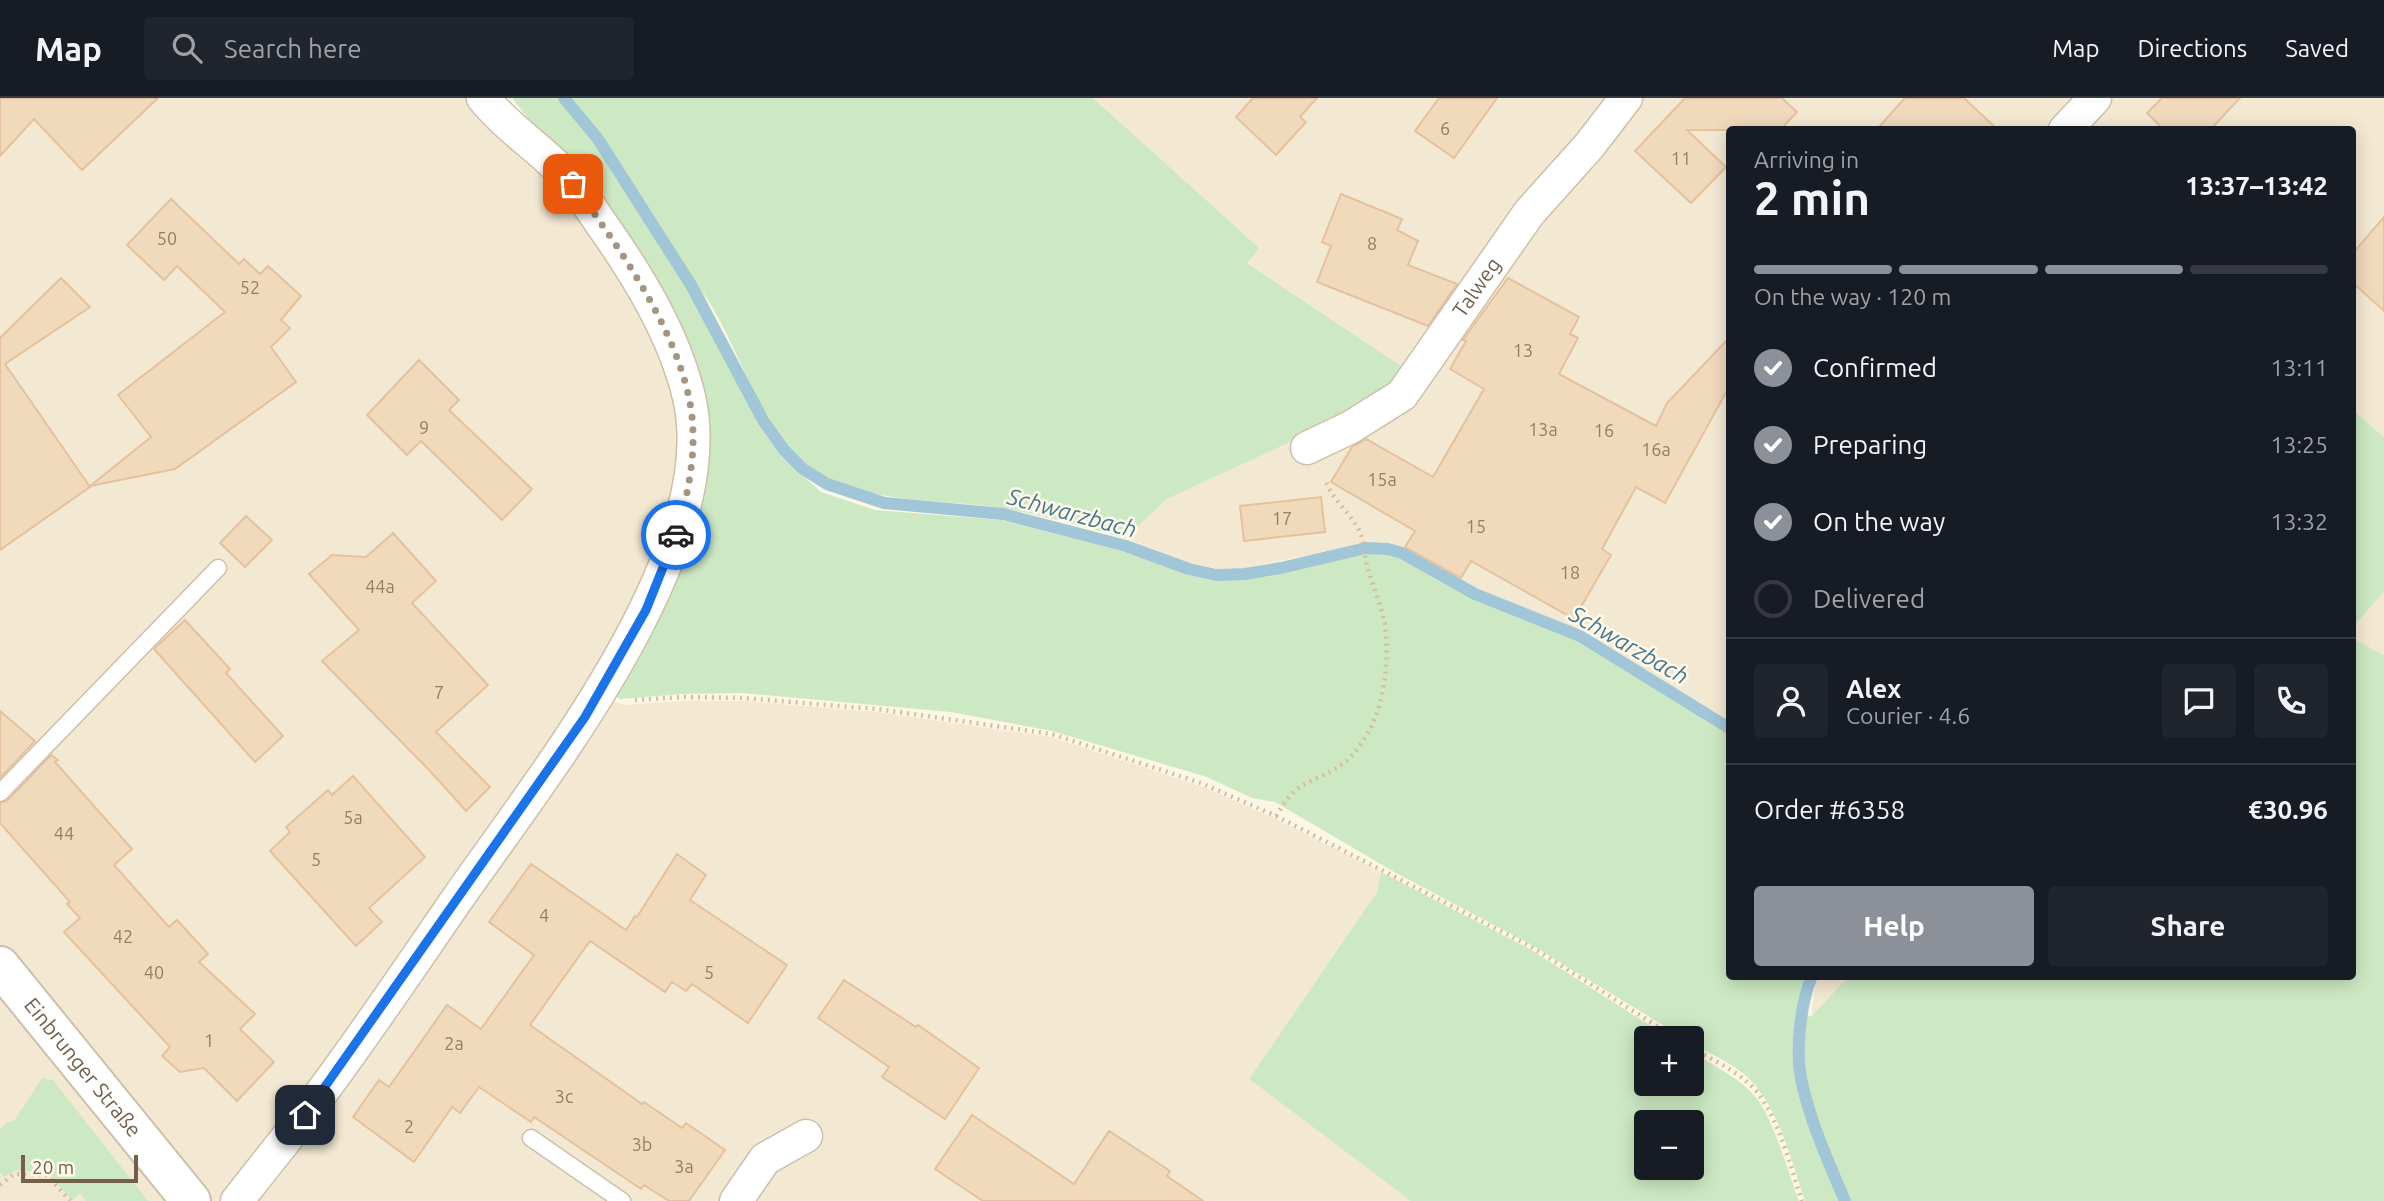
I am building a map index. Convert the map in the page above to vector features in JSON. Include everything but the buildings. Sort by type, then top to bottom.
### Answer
[{"type":"street","points":[[237,1201],[322,1093],[585,717],[646,610],[676,535],[691,470],[693,432],[690,399],[677,355],[623,254],[573,184],[483,98]]},
{"type":"street","name":"Talweg","points":[[1307,448],[1351,427],[1402,395],[1529,213],[1589,146],[1626,98]]},
{"type":"street","points":[[2069,126],[2095,98]]},
{"type":"street","name":"Einbrunger Straße","points":[[0,966],[191,1201]]},
{"type":"street","points":[[736,1201],[765,1159],[806,1136]]},
{"type":"lane","points":[[0,793],[218,568]]},
{"type":"lane","points":[[531,1138],[622,1201]]},
{"type":"path","points":[[1276,816],[1294,792],[1347,762],[1361,744],[1374,718],[1386,671],[1385,623],[1366,563],[1360,533],[1330,492],[1325,480],[1325,464],[1331,449],[1351,427]]},
{"type":"path","points":[[585,717],[623,700],[684,696],[743,698],[877,709],[1052,733],[1201,783],[1276,816],[1530,946],[1657,1026]]},
{"type":"path","points":[[1704,1055],[1741,1077],[1762,1098],[1775,1125],[1802,1201]]},
{"type":"path","points":[[0,1185],[14,1174],[47,1175],[70,1201]]},
{"type":"shaded area","points":[[0,98],[469,98],[571,191],[672,360],[685,436],[670,537],[591,694],[624,705],[744,701],[877,712],[1051,737],[1201,786],[1274,818],[1381,872],[1377,892],[1249,1079],[1411,1201],[200,1201],[0,959]]},
{"type":"shaded area","points":[[1093,98],[2384,98],[2384,437],[2356,412],[2356,126],[1726,126],[1726,720],[1580,633],[1477,593],[1391,543],[1365,544],[1244,568],[1217,569],[1191,563],[1125,538],[1167,499],[1297,438],[1407,370],[1246,262],[1258,248]]},
{"type":"shaded area","points":[[2384,592],[2384,655],[2356,640],[2356,624]]},
{"type":"shaded area","points":[[0,975],[184,1201],[0,1201]]},
{"type":"shaded area","points":[[1817,980],[1845,980],[1811,1018]]},
{"type":"green space","points":[[512,98],[1093,98],[1259,248],[1247,263],[1407,370],[1393,394],[1167,499],[1125,538],[1021,512],[889,496],[833,481],[808,466],[774,427],[703,292],[759,426],[780,455],[821,492],[875,510],[1001,520],[1125,552],[1189,575],[1215,581],[1272,576],[1383,552],[1401,557],[1474,598],[1578,639],[1726,732],[1726,980],[1807,980],[1798,1011],[1811,1017],[1845,980],[2356,980],[2356,640],[2384,655],[2384,1201],[1805,1201],[1775,1116],[1744,1074],[1704,1050],[1704,1026],[1664,1026],[1530,944],[1396,873],[1275,802],[1252,798],[1207,777],[1052,731],[951,712],[742,693],[620,699],[605,690],[704,481],[644,265]]},
{"type":"green space","points":[[2356,412],[2384,437],[2384,592],[2356,624]]},
{"type":"green space","points":[[1381,872],[1528,948],[1651,1026],[1634,1026],[1634,1096],[1704,1096],[1704,1059],[1736,1079],[1751,1092],[1764,1110],[1776,1135],[1799,1201],[1411,1201],[1249,1079],[1377,892]]},
{"type":"green space","points":[[42,1078],[53,1080],[148,1201],[86,1201],[80,1193],[72,1201],[49,1173],[16,1170],[4,1177],[0,1173],[0,1130],[6,1123],[14,1121]]},
{"type":"waterway","name":"Schwarzbach","points":[[564,98],[598,139],[691,285],[764,422],[784,450],[803,469],[827,484],[884,503],[1003,514],[1126,546],[1189,569],[1216,575],[1245,574],[1281,568],[1366,548],[1388,549],[1402,553],[1475,594],[1580,636],[1726,726]]},
{"type":"waterway","name":"Schwarzbach","points":[[1811,980],[1802,1015],[1800,1071],[1815,1128],[1845,1201]]},
{"type":"way so far","points":[[573,184],[623,254],[659,320],[677,355],[690,399],[693,432],[691,470],[676,535]]},
{"type":"route","points":[[305,1115],[585,717],[646,610],[676,535]]}]
